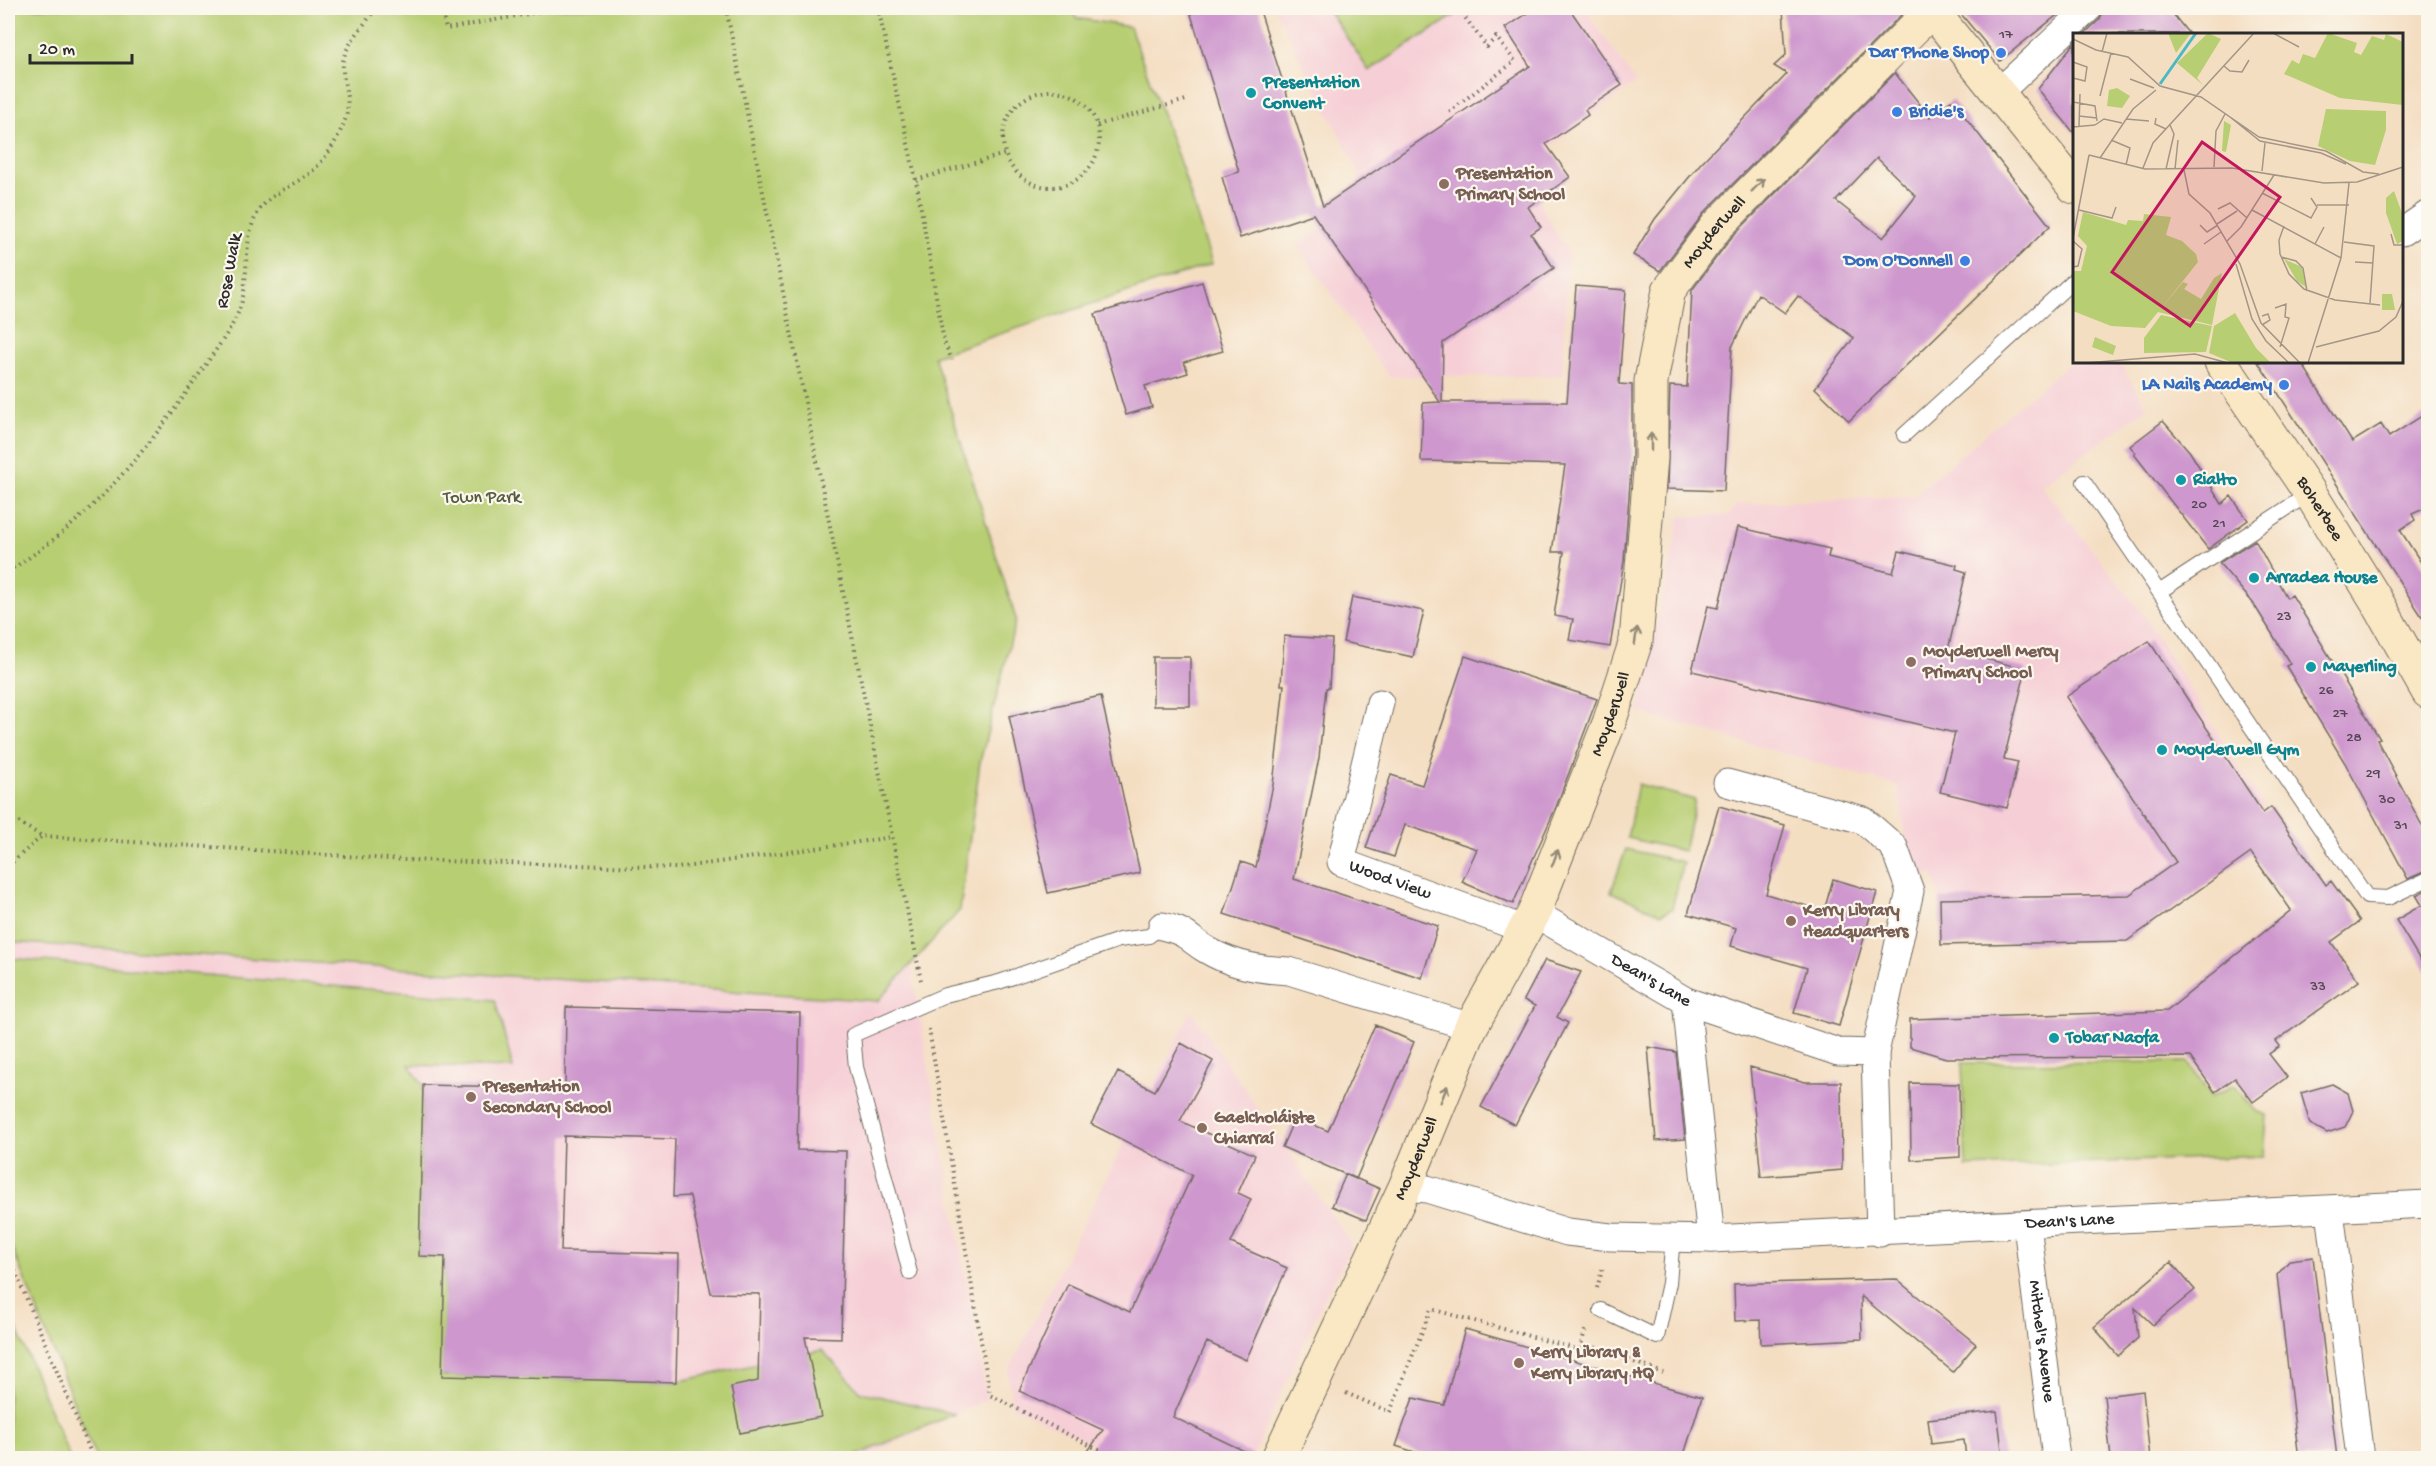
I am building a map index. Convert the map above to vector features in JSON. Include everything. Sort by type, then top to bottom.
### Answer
[{"type":"main road","points":[[1931,9],[2073,186]]},
{"type":"main road","name":"Moyderwell","points":[[1278,1458],[1405,1187],[1471,1027],[1530,921],[1609,723],[1636,640],[1651,458],[1651,381],[1669,290],[1717,226],[1931,9]]},
{"type":"main road","name":"Boherbee","points":[[2225,363],[2310,493],[2376,600],[2428,692]]},
{"type":"street","points":[[1997,94],[2089,8]]},
{"type":"street","points":[[2403,231],[2428,214]]},
{"type":"street","name":"Wood View","points":[[1380,703],[1341,862],[1530,921]]},
{"type":"street","points":[[1727,783],[1863,820],[1894,848],[1910,891],[1875,1053],[1880,1233]]},
{"type":"street","name":"Dean's Lane","points":[[1530,921],[1686,1001],[1711,1239]]},
{"type":"street","points":[[1162,926],[1183,930],[1209,951],[1238,964],[1265,970],[1289,971],[1471,1027]]},
{"type":"street","points":[[1686,1001],[1838,1052],[1875,1053]]},
{"type":"street","name":"Dean's Lane","points":[[1405,1187],[1427,1189],[1567,1232],[1611,1237],[1711,1239],[1880,1233],[2428,1204]]},
{"type":"street","points":[[2330,1210],[2360,1458]]},
{"type":"street","name":"Mitchel's Avenue","points":[[2027,1225],[2056,1458]]},
{"type":"lane","points":[[1904,435],[2073,281]]},
{"type":"lane","points":[[2084,482],[2367,897],[2388,898],[2428,879]]},
{"type":"lane","points":[[2159,592],[2310,493]]},
{"type":"lane","points":[[910,1273],[879,1146],[855,1067],[853,1035],[925,1002],[963,989],[999,982],[1119,940],[1149,936],[1162,926]]},
{"type":"lane","points":[[1601,1310],[1657,1337],[1669,1283],[1673,1237]]},
{"type":"path","name":"Rose Walk","points":[[8,571],[46,546],[88,511],[119,478],[176,409],[231,326],[240,307],[255,217],[264,203],[312,172],[331,149],[345,119],[349,99],[344,74],[344,56],[376,8]]},
{"type":"path","points":[[441,8],[446,29],[560,8]]},
{"type":"path","points":[[726,8],[925,1002],[990,1395],[1115,1458]]},
{"type":"path","points":[[878,8],[916,180],[944,342],[952,360]]},
{"type":"path","points":[[1449,112],[1515,62],[1497,37],[1487,47],[1458,8]]},
{"type":"path","points":[[1051,91],[1066,93],[1079,100],[1090,111],[1097,124],[1099,140],[1090,168],[1079,179],[1065,185],[1050,188],[1035,185],[1022,178],[1011,168],[1005,154],[1002,139],[1011,110],[1022,100],[1036,93],[1051,91]]},
{"type":"path","points":[[1097,124],[1186,99]]},
{"type":"path","points":[[916,180],[1005,154]]},
{"type":"path","points":[[8,816],[42,836],[405,860],[677,868],[893,837]]},
{"type":"path","points":[[8,866],[42,836]]},
{"type":"path","points":[[8,1254],[93,1458]]},
{"type":"path","points":[[1315,1379],[1390,1412],[1431,1309],[1580,1350],[1589,1345],[1664,1373]]},
{"type":"shaded area","name":"Presentation Primary School","points":[[1274,8],[1600,8],[1589,16],[1636,82],[1520,170],[1568,253],[1562,376],[1389,376],[1297,245],[1363,198],[1357,169]]},
{"type":"shaded area","name":"Moyderwell Mercy Primary School","points":[[2073,360],[2073,363],[2120,363],[2147,408],[2041,486],[2141,611],[2264,807],[2124,908],[1942,905],[1933,874],[1910,877],[1898,786],[1638,712],[1680,517],[1729,515],[1736,504],[1913,496]]},
{"type":"shaded area","name":"Presentation Secondary School","points":[[8,939],[911,967],[987,1399],[863,1458],[100,1458],[8,1227]]},
{"type":"shaded area","name":"Gaelcholáiste Chiarraí","points":[[1191,1011],[1352,1245],[1320,1307],[1252,1458],[1124,1458],[1012,1406],[1008,1372]]},
{"type":"green space","name":"Town Park","points":[[8,8],[1070,8],[1076,18],[1130,27],[1182,168],[1212,264],[934,356],[1016,619],[980,762],[960,910],[878,1001],[8,942]]},
{"type":"green space","points":[[1327,8],[1450,8],[1455,15],[1369,71]]},
{"type":"green space","points":[[1638,784],[1695,800],[1684,851],[1627,838]]},
{"type":"green space","points":[[1626,849],[1683,862],[1672,909],[1661,914],[1611,892]]},
{"type":"green space","points":[[8,958],[495,1000],[513,1068],[409,1065],[423,1085],[419,1256],[445,1257],[443,1376],[676,1382],[822,1350],[861,1392],[954,1414],[851,1458],[96,1458],[8,1238]]},
{"type":"green space","points":[[2188,1062],[2211,1097],[2234,1085],[2256,1111],[2267,1115],[2264,1156],[1966,1167],[1962,1063]]},
{"type":"green space","points":[[8,1308],[70,1458],[8,1458]]},
{"type":"building","points":[[1189,8],[1259,8],[1323,206],[1530,66],[1505,28],[1536,8],[1569,8],[1622,85],[1585,110],[1588,115],[1546,144],[1570,177],[1528,207],[1541,227],[1531,234],[1554,268],[1443,343],[1442,402],[1567,402],[1576,286],[1626,290],[1619,384],[1632,385],[1632,457],[1624,561],[1610,647],[1569,640],[1573,619],[1554,616],[1564,552],[1552,552],[1565,465],[1421,461],[1423,403],[1440,402],[1313,214],[1240,238],[1222,177],[1239,172]]},
{"type":"building","points":[[1783,8],[1908,8],[1704,213],[1660,271],[1633,255],[1655,219],[1700,164],[1787,74],[1774,66],[1786,55]]},
{"type":"building","points":[[1956,8],[2066,8],[2000,61]]},
{"type":"building","points":[[2104,8],[2168,8],[2188,33],[2085,33],[2100,19]]},
{"type":"building","points":[[2073,44],[2073,132],[2038,89]]},
{"type":"building","points":[[1895,73],[1930,117],[1952,100],[2050,226],[1849,421],[1815,388],[1854,338],[1798,296],[1785,313],[1758,294],[1732,347],[1724,491],[1667,489],[1670,386],[1687,387],[1692,290],[1731,238]],"holes":[[[1877,158],[1916,196],[1883,238],[1836,201]]]},
{"type":"building","points":[[1202,282],[1223,351],[1184,362],[1188,373],[1145,386],[1152,407],[1126,415],[1095,314]]},
{"type":"building","points":[[2259,363],[2302,363],[2352,442],[2381,424],[2389,437],[2428,412],[2428,507],[2412,514],[2415,520],[2400,530],[2428,573],[2428,626]]},
{"type":"building","points":[[2163,421],[2190,452],[2222,504],[2231,496],[2248,520],[2208,549],[2130,446]]},
{"type":"building","points":[[1738,527],[1830,549],[1828,557],[1893,573],[1899,551],[1957,565],[1956,569],[1966,572],[1948,650],[2026,669],[2004,759],[2018,762],[2007,808],[1940,792],[1955,733],[1692,671],[1708,606],[1718,608]]},
{"type":"building","points":[[2255,540],[2287,598],[2292,595],[2380,739],[2377,740],[2428,837],[2428,870],[2408,879],[2345,763],[2286,666],[2290,664],[2276,640],[2253,603],[2219,563]]},
{"type":"building","points":[[1352,597],[1424,611],[1413,657],[1343,642]]},
{"type":"building","points":[[1284,636],[1332,639],[1329,688],[1326,688],[1319,758],[1294,879],[1438,926],[1422,978],[1224,914],[1241,862],[1256,867],[1273,785],[1284,685],[1281,685]]},
{"type":"building","points":[[2149,641],[2263,813],[2271,807],[2326,885],[2331,881],[2360,921],[2331,942],[2359,981],[2276,1041],[2280,1046],[2269,1054],[2287,1077],[2253,1102],[2235,1078],[2215,1092],[2190,1057],[1946,1058],[1910,1047],[1910,1019],[2167,1011],[2291,910],[2251,853],[2127,941],[1941,945],[1940,899],[2129,895],[2176,862],[2066,697]]},
{"type":"building","points":[[1465,656],[1597,699],[1556,807],[1513,904],[1462,882],[1477,849],[1405,825],[1394,857],[1366,848],[1391,775],[1422,785]]},
{"type":"building","points":[[1153,657],[1190,657],[1190,706],[1153,706]]},
{"type":"building","points":[[1101,696],[1140,873],[1048,893],[1009,716]]},
{"type":"building","name":"Kerry Library Headquarters","points":[[1719,806],[1785,825],[1766,894],[1824,911],[1833,879],[1877,892],[1839,1026],[1794,1013],[1807,968],[1731,946],[1736,928],[1688,914]]},
{"type":"building","points":[[2428,889],[2428,973],[2396,920],[2422,905],[2416,895]]},
{"type":"building","points":[[1545,960],[1581,972],[1557,1017],[1568,1023],[1515,1125],[1481,1107],[1535,1006],[1524,1000]]},
{"type":"building","name":"Presentation Secondary School","points":[[566,1007],[800,1013],[797,1150],[846,1151],[841,1338],[805,1337],[821,1417],[740,1433],[731,1387],[758,1381],[760,1294],[711,1293],[690,1196],[673,1197],[675,1139],[564,1136],[561,1251],[679,1254],[676,1382],[442,1376],[445,1257],[419,1256],[423,1085],[565,1088]]},
{"type":"building","points":[[1375,1025],[1414,1042],[1356,1179],[1282,1147],[1295,1117],[1328,1131]]},
{"type":"building","points":[[1181,1043],[1213,1061],[1180,1121],[1255,1155],[1238,1193],[1251,1199],[1231,1243],[1287,1268],[1246,1360],[1207,1342],[1173,1417],[1259,1458],[1083,1458],[1103,1430],[1019,1391],[1068,1284],[1130,1312],[1192,1175],[1091,1124],[1118,1072],[1155,1091]]},
{"type":"building","points":[[1648,1047],[1676,1052],[1685,1139],[1656,1141]]},
{"type":"building","points":[[1750,1067],[1805,1082],[1841,1082],[1842,1170],[1761,1177]]},
{"type":"building","points":[[1910,1083],[1959,1084],[1960,1157],[1911,1160]]},
{"type":"building","points":[[2332,1084],[2348,1093],[2353,1111],[2345,1127],[2327,1133],[2310,1124],[2301,1093]]},
{"type":"building","points":[[1346,1174],[1380,1189],[1366,1220],[1332,1206]]},
{"type":"building","points":[[2313,1257],[2337,1458],[2299,1458],[2293,1412],[2277,1275],[2290,1260]]},
{"type":"building","points":[[2171,1262],[2195,1290],[2153,1325],[2135,1308],[2138,1338],[2118,1356],[2094,1327]]},
{"type":"building","points":[[1896,1279],[1976,1344],[1953,1372],[1861,1296],[1862,1339],[1761,1344],[1760,1320],[1735,1321],[1734,1284]]},
{"type":"building","name":"Kerry Library & Kerry Library HQ","points":[[1465,1329],[1702,1397],[1683,1458],[1433,1458],[1396,1446],[1413,1398],[1444,1405]]},
{"type":"building","points":[[2143,1391],[2150,1458],[2111,1458],[2104,1396]]},
{"type":"building","points":[[1997,1411],[2003,1458],[1966,1458],[1964,1440],[1931,1444],[1928,1419]]},
{"type":"place","name":"Dar Phone Shop","points":[[2001,53]]},
{"type":"place","name":"Presentation Convent","points":[[1251,93]]},
{"type":"place","name":"Bridie's","points":[[1897,112]]},
{"type":"place","name":"Presentation Primary School","points":[[1444,184]]},
{"type":"place","name":"Dom O'Donnell","points":[[1965,261]]},
{"type":"place","name":"LA Nails Academy","points":[[2284,385]]},
{"type":"place","name":"Rialto","points":[[2181,480]]},
{"type":"place","name":"Arradea House","points":[[2254,578]]},
{"type":"place","name":"Moyderwell Mercy Primary School","points":[[1911,662]]},
{"type":"place","name":"Mayerling","points":[[2311,667]]},
{"type":"place","name":"Moyderwell Gym","points":[[2162,750]]},
{"type":"place","name":"Kerry Library Headquarters","points":[[1791,921]]},
{"type":"place","name":"Tobar Naofa","points":[[2054,1038]]},
{"type":"place","name":"Presentation Secondary School","points":[[471,1097]]},
{"type":"place","name":"Gaelcholáiste Chiarraí","points":[[1202,1128]]},
{"type":"place","name":"Kerry Library & Kerry Library HQ","points":[[1519,1363]]}]
